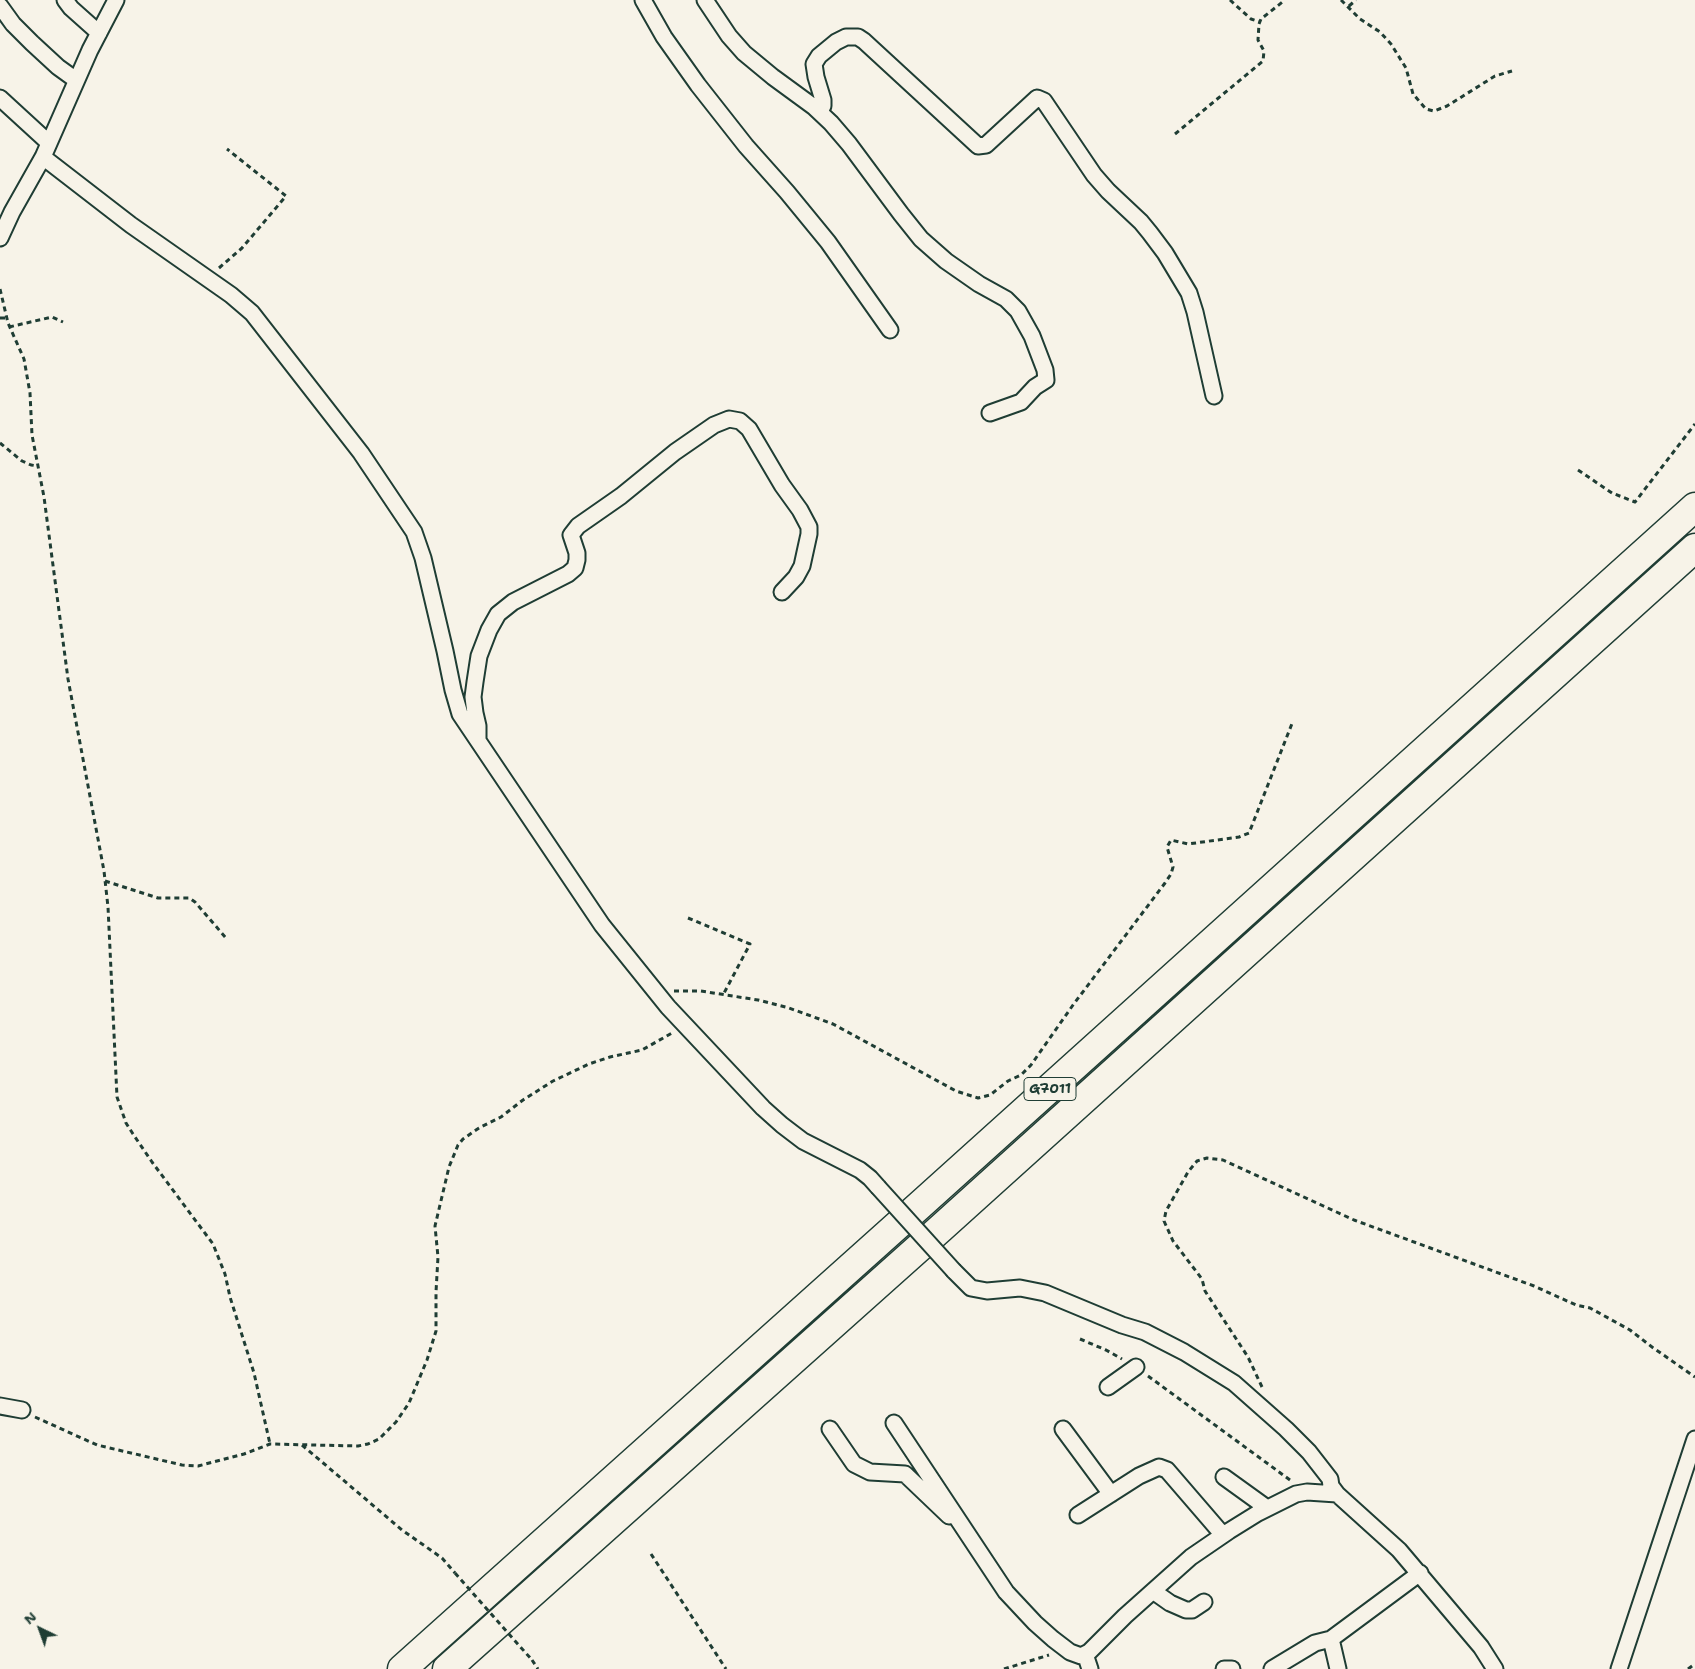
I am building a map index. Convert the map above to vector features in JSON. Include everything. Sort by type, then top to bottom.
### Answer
[{"type":"highway","name":"G7011","points":[[402,1669],[920,1206],[1695,506]]},
{"type":"highway","name":"G7011","points":[[447,1669],[941,1228],[1695,548]]},
{"type":"street","points":[[65,0],[71,8],[99,33]]},
{"type":"street","points":[[1,234],[43,157],[76,80],[116,0]]},
{"type":"street","points":[[643,0],[664,37],[698,85],[737,136],[828,242],[890,330]]},
{"type":"street","points":[[705,0],[729,36],[744,53],[819,112],[849,144],[921,239],[946,261],[979,284],[1006,298],[1018,310],[1032,336],[1045,370],[1046,380],[1021,402],[990,414]]},
{"type":"street","points":[[0,6],[13,24],[32,43],[58,67],[76,80]]},
{"type":"street","points":[[819,112],[823,106],[823,100],[814,64],[822,52],[846,37],[858,37],[864,41],[978,146],[986,146],[1037,98],[1044,101],[1090,169],[1108,191],[1150,233],[1165,253],[1189,293],[1214,396]]},
{"type":"street","points":[[0,98],[49,143]]},
{"type":"street","points":[[43,157],[131,225],[207,278],[252,313],[361,453],[414,532],[419,543],[460,714],[602,925],[654,990],[750,1096],[803,1141],[860,1170],[870,1178],[971,1288],[986,1291],[1020,1288],[1045,1293],[1122,1325],[1145,1332],[1184,1352],[1234,1384],[1309,1452],[1330,1479],[1331,1486],[1337,1494],[1399,1550],[1481,1647],[1495,1669]]},
{"type":"street","points":[[478,742],[478,726],[473,697],[479,656],[489,630],[498,614],[514,602],[568,574],[575,568],[578,560],[571,535],[578,526],[620,496],[675,452],[714,426],[729,419],[740,421],[749,429],[809,527],[802,566],[796,577],[782,592]]},
{"type":"street","points":[[1108,1388],[1136,1367]]},
{"type":"street","points":[[0,1406],[22,1410]]},
{"type":"street","points":[[894,1423],[1006,1592],[1035,1623],[1069,1650],[1081,1656],[1190,1557],[1223,1535],[1268,1508],[1296,1494],[1307,1492],[1337,1494]]},
{"type":"street","points":[[830,1429],[854,1464],[870,1472],[905,1474],[939,1508],[961,1524]]},
{"type":"street","points":[[1063,1429],[1111,1494]]},
{"type":"street","points":[[1619,1669],[1695,1439]]},
{"type":"street","points":[[1078,1515],[1139,1476],[1159,1467],[1167,1470],[1223,1535]]},
{"type":"street","points":[[1224,1476],[1268,1508]]},
{"type":"street","points":[[1272,1669],[1315,1644],[1333,1646],[1420,1573]]},
{"type":"street","points":[[1152,1590],[1186,1610],[1192,1610],[1204,1602]]},
{"type":"street","points":[[1333,1646],[1338,1669]]},
{"type":"street","points":[[1333,1646],[1350,1669]]},
{"type":"street","points":[[1085,1654],[1090,1669]]},
{"type":"street","points":[[1224,1669],[1232,1669]]},
{"type":"path","points":[[1230,0],[1251,19],[1260,22]]},
{"type":"path","points":[[1175,134],[1263,61],[1264,51],[1258,40],[1260,22],[1285,0]]},
{"type":"path","points":[[1341,0],[1360,19],[1380,32],[1391,44],[1406,68],[1413,94],[1426,109],[1434,111],[1447,106],[1494,76],[1512,71]]},
{"type":"path","points":[[1349,6],[1356,0]]},
{"type":"path","points":[[207,278],[242,248],[286,196],[227,149]]},
{"type":"path","points":[[0,289],[9,327],[24,359],[30,393],[32,435],[44,496],[68,679],[105,881],[116,1037],[117,1097],[126,1123],[133,1134],[213,1244],[225,1274],[230,1297],[254,1373],[270,1444]]},
{"type":"path","points":[[9,327],[52,317],[64,322]]},
{"type":"path","points":[[0,318],[6,318]]},
{"type":"path","points":[[1578,470],[1612,494],[1635,502],[1695,424]]},
{"type":"path","points":[[0,443],[22,461],[38,466]]},
{"type":"path","points":[[654,990],[701,991],[758,1000],[789,1008],[824,1020],[864,1040],[956,1092],[978,1098],[990,1094],[1008,1081],[1021,1075],[1031,1065],[1072,1005],[1165,883],[1173,868],[1167,848],[1171,840],[1188,844],[1239,837],[1249,833],[1293,721]]},
{"type":"path","points":[[105,881],[158,898],[189,898],[195,902],[226,938]]},
{"type":"path","points":[[688,918],[750,944],[723,995]]},
{"type":"path","points":[[22,1410],[97,1445],[182,1465],[198,1466],[244,1454],[270,1444],[358,1446],[368,1444],[387,1432],[409,1403],[428,1360],[436,1331],[438,1256],[435,1226],[449,1167],[458,1145],[463,1139],[487,1123],[501,1117],[523,1100],[554,1081],[596,1062],[642,1050],[668,1035],[687,1028]]},
{"type":"path","points":[[1264,1410],[1268,1405],[1268,1400],[1248,1357],[1205,1291],[1202,1279],[1173,1242],[1164,1221],[1166,1211],[1188,1172],[1197,1161],[1207,1158],[1223,1160],[1354,1220],[1534,1286],[1576,1305],[1590,1308],[1630,1330],[1695,1377]]},
{"type":"path","points":[[1080,1339],[1106,1350],[1136,1367],[1264,1463],[1307,1492]]},
{"type":"path","points":[[302,1444],[402,1530],[442,1558],[538,1669]]},
{"type":"path","points":[[652,1554],[726,1669]]},
{"type":"path","points":[[1004,1669],[1069,1650]]},
{"type":"path","points":[[1688,1669],[1695,1664]]}]
